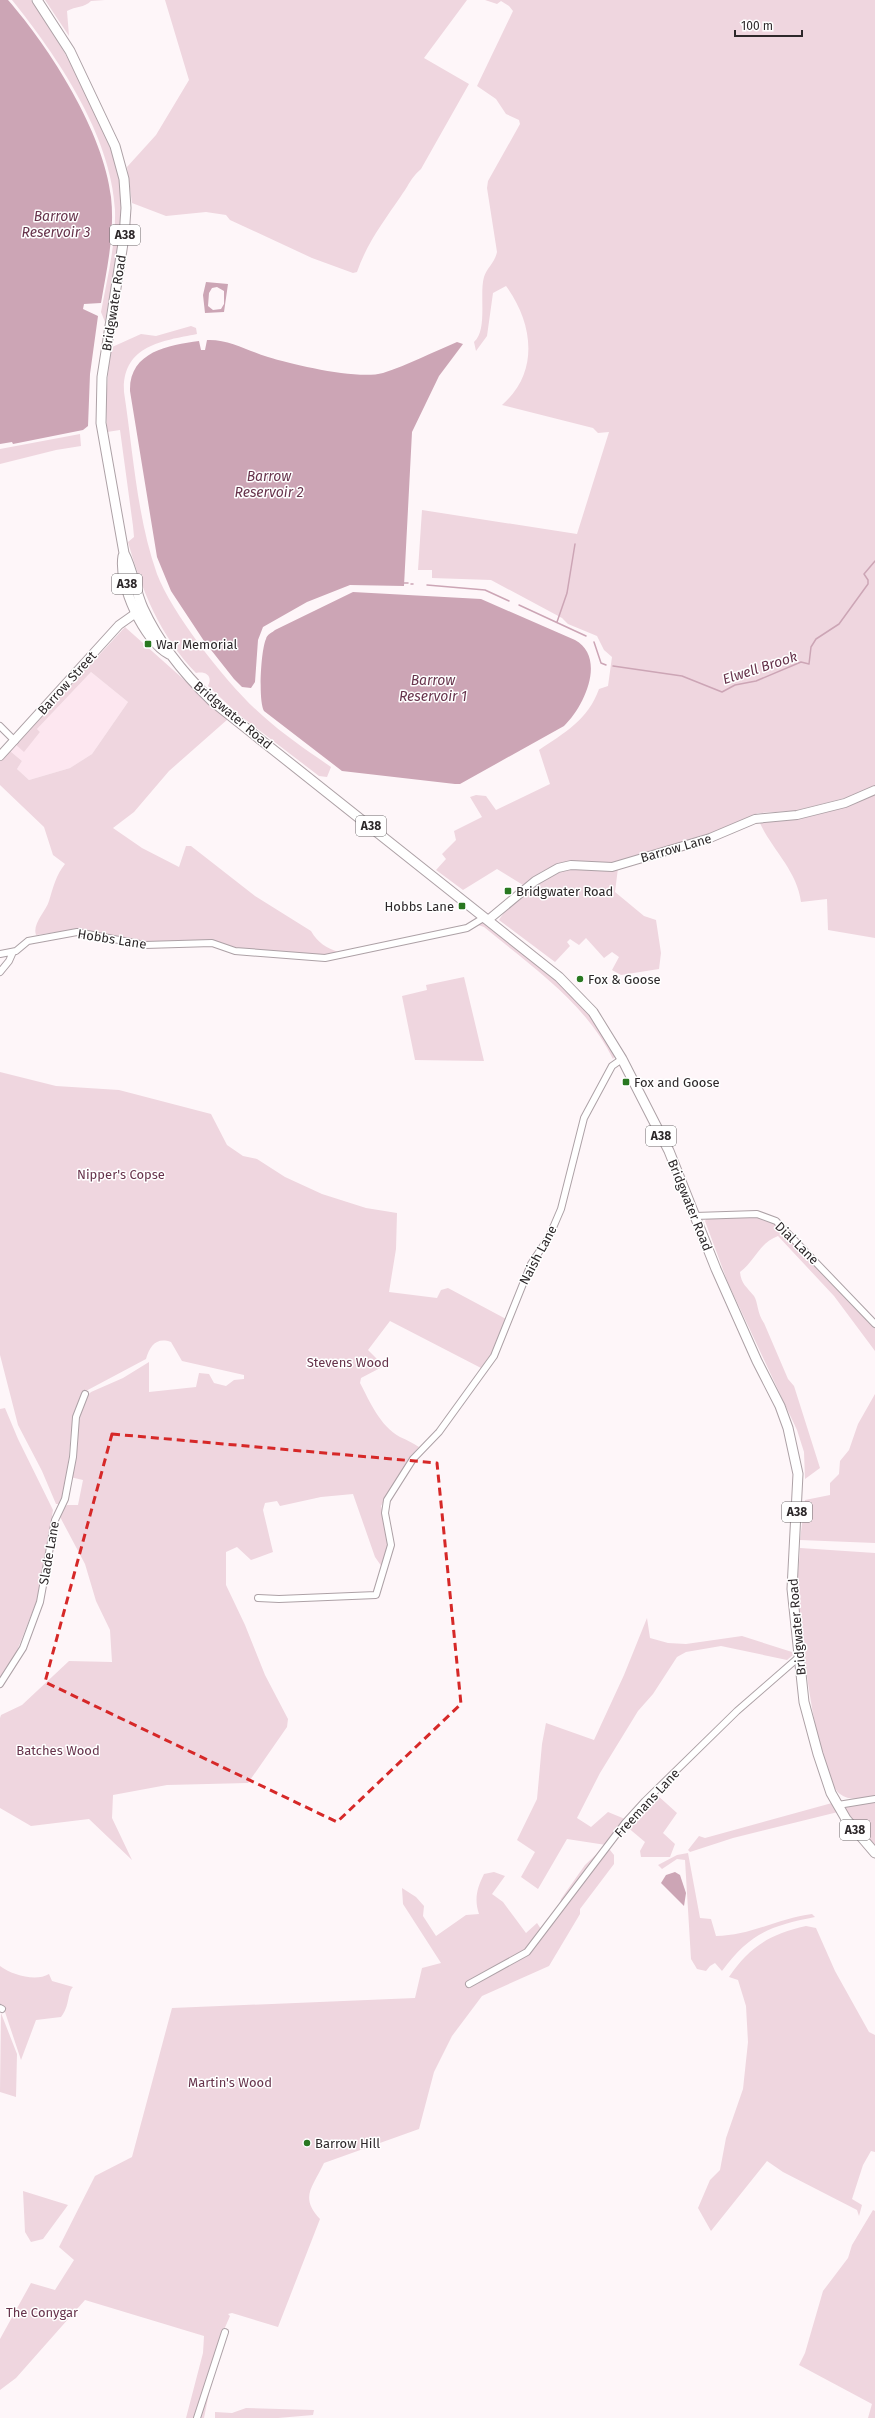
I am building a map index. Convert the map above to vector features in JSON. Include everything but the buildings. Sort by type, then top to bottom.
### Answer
[{"type":"highway","name":"Bridgwater Road","points":[[37,0],[70,51],[115,146],[124,179],[126,208],[124,237],[104,363],[101,423],[124,553],[147,616],[167,650],[212,700],[559,976],[578,995],[601,1022],[622,1059],[668,1151],[757,1361],[780,1406],[794,1450],[798,1474],[798,1499],[792,1589],[804,1702],[826,1782],[838,1805]]},
{"type":"highway","name":"Bridgwater Road","points":[[124,553],[122,562],[136,614],[157,645],[167,650]]},
{"type":"highway","points":[[137,592],[140,607],[136,614],[147,616]]},
{"type":"highway","points":[[137,592],[167,650]]},
{"type":"highway","name":"A38","points":[[838,1805],[846,1819],[875,1853]]},
{"type":"main road","name":"Barrow Street","points":[[0,756],[119,625],[136,614]]},
{"type":"main road","name":"Barrow Lane","points":[[486,918],[534,881],[558,868],[572,866],[612,867],[710,838],[755,819],[797,815],[845,803],[875,790]]},
{"type":"street","points":[[0,726],[15,741]]},
{"type":"street","name":"Hobbs Lane","points":[[0,954],[13,952],[28,941],[76,932],[145,945],[212,943],[235,951],[326,958],[467,928],[486,918]]},
{"type":"street","points":[[0,972],[9,961],[13,952]]},
{"type":"street","name":"Naish Lane","points":[[258,1598],[279,1599],[376,1595],[392,1545],[385,1506],[397,1482],[413,1459],[439,1432],[494,1356],[530,1264],[549,1237],[561,1209],[584,1118],[612,1066],[622,1059]]},
{"type":"street","name":"Dial Lane","points":[[695,1216],[757,1214],[776,1221],[875,1324]]},
{"type":"street","name":"Slade Lane","points":[[0,1684],[23,1648],[40,1602],[55,1520],[65,1499],[73,1457],[76,1417],[85,1394]]},
{"type":"street","name":"Freemans Lane","points":[[469,1984],[527,1952],[625,1823],[645,1801],[737,1711],[799,1657]]},
{"type":"street","points":[[838,1805],[875,1799]]},
{"type":"street","points":[[197,2418],[225,2332]]},
{"type":"highlighted area","points":[[112,1434],[437,1463],[461,1704],[337,1822],[45,1682]]},
{"type":"shaded area","points":[[91,672],[128,702],[92,754],[70,768],[29,780],[17,769],[22,761],[10,751],[16,745],[24,751],[40,732],[37,729]]},
{"type":"green space","points":[[12,0],[31,0],[45,21],[76,72],[103,128],[113,156],[120,183],[122,208],[118,251],[105,322],[101,312],[113,249],[115,210],[111,182],[104,153],[93,125],[63,71],[47,46]]},
{"type":"green space","points":[[45,0],[105,0],[91,1],[86,5],[67,11],[69,36]]},
{"type":"green space","points":[[165,0],[467,0],[424,58],[469,84],[421,169],[412,179],[382,223],[366,251],[357,272],[353,273],[312,258],[230,220],[226,215],[206,212],[166,216],[132,203],[127,167],[156,135],[189,80]]},
{"type":"green space","points":[[485,0],[875,0],[875,786],[853,796],[794,811],[758,813],[715,832],[623,861],[607,864],[556,865],[541,872],[523,885],[497,869],[463,890],[436,870],[446,859],[442,854],[456,840],[454,831],[482,817],[470,797],[476,795],[486,796],[496,810],[550,784],[539,750],[574,725],[588,709],[599,689],[608,686],[612,657],[604,650],[597,636],[568,624],[562,618],[491,580],[432,578],[432,570],[418,570],[422,510],[577,534],[609,432],[598,433],[593,428],[502,405],[514,392],[522,378],[527,363],[528,347],[527,331],[522,316],[515,300],[506,286],[493,293],[487,336],[476,351],[474,342],[481,329],[484,277],[495,259],[497,252],[487,188],[488,181],[520,124],[519,120],[506,114],[496,99],[477,86],[513,11],[509,6],[501,1],[497,4]]},
{"type":"green space","points":[[191,326],[196,328],[197,334],[158,343],[146,348],[137,355],[130,365],[125,377],[124,392],[136,484],[150,553],[157,574],[175,609],[203,650],[235,688],[263,716],[331,767],[327,777],[319,776],[238,714],[208,686],[210,679],[208,675],[196,673],[183,659],[162,628],[146,595],[133,560],[128,542],[134,537],[133,526],[120,430],[107,432],[106,402],[110,348],[141,334],[156,336]]},
{"type":"green space","points":[[80,434],[81,446],[56,450],[0,464],[0,449]]},
{"type":"green space","points":[[125,627],[228,719],[169,771],[134,812],[113,828],[142,848],[179,867],[186,846],[191,846],[255,896],[311,931],[316,939],[330,949],[339,952],[322,956],[241,950],[210,940],[160,943],[139,941],[78,929],[36,935],[36,926],[47,905],[57,877],[65,864],[53,855],[44,827],[0,785],[0,761],[10,751],[22,761],[17,769],[29,780],[70,768],[92,754],[128,702],[91,672],[37,729],[40,732],[24,752],[16,745]]},
{"type":"green space","points":[[875,793],[875,938],[828,930],[827,899],[801,902],[799,890],[789,870],[759,821]]},
{"type":"green space","points":[[572,868],[603,871],[618,868],[615,892],[644,916],[656,920],[661,953],[659,969],[621,975],[612,970],[619,957],[612,952],[604,958],[586,938],[579,945],[570,939],[567,942],[570,946],[555,962],[499,920],[505,911],[531,887],[551,875]]},
{"type":"green space","points":[[481,922],[485,922],[568,991],[588,1012],[615,1056],[613,1059],[588,1020],[572,1002],[538,971],[484,927],[478,925]]},
{"type":"green space","points":[[464,977],[484,1061],[415,1060],[402,996],[427,990],[426,985]]},
{"type":"green space","points":[[0,1072],[56,1086],[119,1090],[211,1114],[227,1145],[243,1156],[257,1159],[285,1177],[322,1194],[366,1208],[397,1213],[396,1249],[389,1292],[437,1298],[441,1290],[448,1288],[506,1319],[491,1354],[481,1368],[390,1321],[368,1350],[384,1366],[361,1378],[360,1383],[376,1413],[387,1427],[400,1437],[419,1447],[409,1458],[381,1506],[387,1536],[385,1559],[382,1567],[375,1557],[353,1494],[321,1497],[280,1506],[277,1501],[265,1503],[263,1510],[273,1552],[251,1560],[237,1547],[226,1552],[226,1585],[245,1625],[265,1675],[288,1719],[287,1727],[248,1783],[167,1785],[113,1795],[112,1818],[132,1860],[89,1819],[31,1826],[0,1808],[0,1718],[1,1715],[22,1705],[69,1661],[112,1662],[110,1630],[96,1601],[85,1564],[59,1515],[67,1505],[78,1505],[83,1480],[70,1477],[75,1429],[85,1398],[91,1392],[123,1378],[149,1362],[149,1392],[196,1387],[199,1373],[209,1374],[214,1383],[226,1386],[234,1380],[244,1379],[244,1375],[182,1361],[171,1342],[161,1341],[154,1344],[149,1350],[146,1359],[84,1392],[73,1423],[66,1485],[60,1504],[56,1504],[42,1471],[18,1425],[0,1355]]},
{"type":"green space","points":[[760,1217],[777,1225],[875,1327],[875,1351],[834,1296],[778,1236],[766,1243],[750,1263],[740,1272],[743,1282],[755,1298],[760,1315],[788,1379],[794,1386],[820,1468],[805,1479],[804,1452],[797,1430],[728,1283],[705,1221],[707,1218]]},
{"type":"green space","points":[[875,1394],[875,1543],[800,1540],[805,1500],[830,1495],[830,1483],[839,1474],[840,1461],[849,1450],[858,1424]]},
{"type":"green space","points":[[5,1408],[18,1439],[53,1510],[39,1595],[15,1656],[0,1679],[0,1409]]},
{"type":"green space","points":[[800,1548],[875,1553],[875,1796],[853,1799],[840,1794],[831,1781],[823,1759],[810,1695],[801,1628],[798,1580]]},
{"type":"green space","points":[[647,1618],[650,1638],[668,1643],[686,1644],[742,1636],[792,1652],[793,1655],[787,1660],[721,1646],[686,1652],[677,1657],[653,1694],[638,1711],[600,1773],[577,1818],[591,1827],[608,1812],[625,1819],[606,1845],[567,1839],[538,1889],[521,1877],[535,1852],[517,1840],[537,1799],[542,1744],[546,1723],[594,1740],[624,1675]]},
{"type":"green space","points":[[656,1794],[677,1813],[663,1833],[675,1844],[670,1857],[641,1857],[640,1851],[645,1842],[626,1826]]},
{"type":"green space","points":[[875,1801],[875,1846],[857,1826],[844,1807]]},
{"type":"green space","points":[[832,1803],[838,1812],[733,1838],[690,1852],[688,1850],[699,1836],[705,1838]]},
{"type":"green space","points":[[606,1845],[614,1855],[614,1864],[580,1909],[580,1914],[549,1966],[482,1996],[452,2036],[434,2072],[419,2129],[324,2163],[312,2185],[309,2198],[310,2204],[320,2219],[278,2327],[232,2313],[228,2314],[230,2316],[220,2339],[204,2418],[186,2418],[203,2353],[204,2336],[85,2300],[16,2378],[0,2390],[0,2339],[31,2283],[55,2290],[74,2260],[59,2247],[95,2176],[132,2157],[172,2008],[415,1998],[422,1968],[441,1963],[403,1904],[402,1888],[416,1897],[424,1906],[423,1916],[436,1936],[466,1915],[479,1914],[477,1909],[477,1894],[480,1884],[484,1874],[494,1872],[505,1876],[492,1894],[503,1902],[526,1933],[537,1923],[541,1929],[557,1919],[561,1899],[585,1865]]},
{"type":"green space","points":[[688,1853],[700,1918],[711,1919],[716,1936],[741,1933],[800,1916],[812,1914],[815,1917],[785,1924],[762,1933],[742,1948],[722,1971],[715,1963],[706,1971],[697,1969],[691,1959],[685,1860],[677,1859],[662,1869],[658,1865],[677,1855]]},
{"type":"green space","points":[[806,1926],[816,1928],[835,1971],[869,2032],[875,2035],[875,2152],[871,2151],[863,2165],[852,2199],[862,2205],[859,2216],[857,2210],[783,2172],[767,2161],[711,2231],[698,2208],[710,2180],[720,2170],[726,2138],[743,2089],[748,2042],[746,2006],[738,1980],[729,1977],[744,1958],[762,1943],[782,1933]]},
{"type":"green space","points":[[0,1966],[17,1975],[38,1977],[49,1974],[52,1981],[73,1987],[66,2009],[61,2017],[36,2020],[21,2060],[5,2012],[0,2007]]},
{"type":"green space","points":[[1,2013],[17,2054],[16,2097],[0,2092]]},
{"type":"green space","points":[[23,2191],[68,2205],[43,2239],[31,2242],[25,2232]]},
{"type":"green space","points":[[873,2210],[875,2211],[875,2418],[868,2418],[872,2404],[799,2365],[805,2353],[823,2291],[848,2258],[852,2245]]},
{"type":"green space","points":[[246,2408],[314,2410],[313,2415],[278,2418],[215,2418],[215,2412],[232,2413]]},
{"type":"water","name":"Barrow Reservoir 3","points":[[0,0],[8,0],[24,20],[41,42],[73,92],[98,146],[106,172],[112,210],[110,250],[101,303],[84,304],[83,309],[98,316],[90,374],[88,426],[83,430],[13,444],[12,442],[0,444]]},
{"type":"water","points":[[206,282],[228,284],[224,312],[205,313],[203,295]],"holes":[[[217,287],[224,291],[224,304],[221,309],[213,310],[208,306],[209,293],[212,288]]]},
{"type":"water","name":"Barrow Reservoir 2","points":[[207,340],[231,343],[268,357],[293,364],[326,371],[358,375],[383,373],[457,342],[463,344],[439,376],[412,432],[404,586],[350,585],[307,602],[263,627],[258,640],[255,682],[251,688],[242,687],[234,679],[204,641],[171,591],[157,557],[130,391],[131,378],[136,367],[143,359],[152,353],[163,348],[199,341],[201,350],[205,350]]},
{"type":"water","name":"Barrow Reservoir 1","points":[[353,592],[481,599],[575,640],[585,648],[590,658],[591,670],[585,695],[572,718],[564,726],[460,784],[342,771],[264,711],[261,697],[261,675],[264,645],[268,635],[275,630]]},
{"type":"water","points":[[675,1872],[680,1875],[686,1893],[684,1906],[661,1883],[666,1875]]},
{"type":"waterway","points":[[557,622],[567,593],[575,544]]},
{"type":"waterway","name":"Elwell Brook","points":[[613,666],[682,676],[722,692],[735,685],[756,681],[801,662],[809,664],[811,647],[816,639],[839,624],[868,584],[868,580],[864,574],[875,561]]},
{"type":"waterway","points":[[427,585],[485,590],[509,601]]},
{"type":"waterway","points":[[519,605],[586,636]]},
{"type":"waterway","points":[[594,642],[601,663],[606,665]]},
{"type":"place","name":"War Memorial","points":[[148,644]]},
{"type":"place","name":"Bridgwater Road","points":[[508,891]]},
{"type":"place","name":"Hobbs Lane","points":[[462,906]]},
{"type":"place","name":"Fox & Goose","points":[[580,979]]},
{"type":"place","name":"Fox and Goose","points":[[626,1082]]},
{"type":"place","name":"Barrow Hill","points":[[307,2143]]},
{"type":"park label","name":"Nipper's Copse","points":[[121,1174]]},
{"type":"park label","name":"Stevens Wood","points":[[348,1362]]},
{"type":"park label","name":"Batches Wood","points":[[58,1750]]},
{"type":"park label","name":"Martin's Wood","points":[[230,2082]]},
{"type":"park label","name":"The Conygar","points":[[42,2312]]}]
